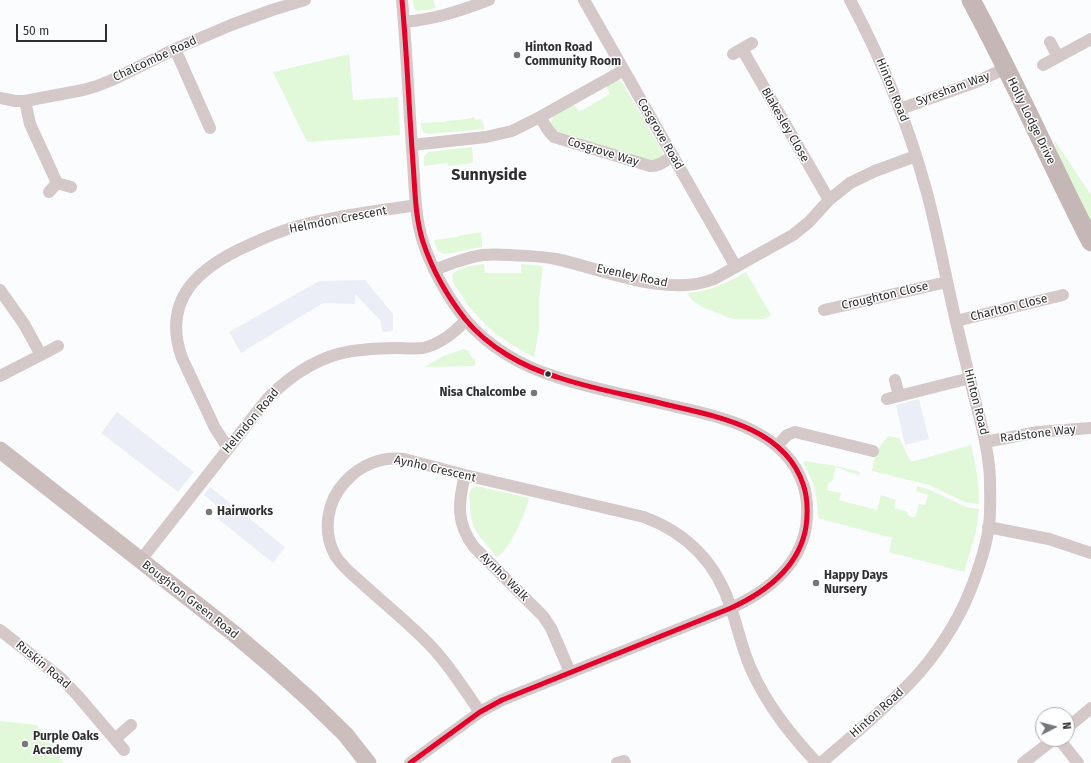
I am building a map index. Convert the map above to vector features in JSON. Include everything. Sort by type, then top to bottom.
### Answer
[{"type":"main road","name":"Holly Lodge Drive","points":[[971,0],[1091,242]]},
{"type":"street","name":"Chalcombe Road","points":[[0,98],[25,101],[97,86],[251,17],[288,4],[305,0]]},
{"type":"street","points":[[402,0],[416,205],[419,225],[422,240],[434,270],[454,305],[486,341],[506,354],[540,371],[569,381],[721,418],[750,429],[777,446],[793,464],[803,484],[808,512],[802,543],[794,558],[779,577],[756,595],[731,608],[502,700],[480,712],[410,763]]},
{"type":"street","points":[[404,22],[441,16],[460,11],[489,0]]},
{"type":"street","name":"Cosgrove Road","points":[[584,0],[736,267]]},
{"type":"street","name":"Hinton Road","points":[[821,763],[911,682],[935,654],[970,593],[977,573],[988,527],[990,509],[990,477],[985,442],[927,194],[900,109],[877,52],[850,0]]},
{"type":"street","points":[[1043,65],[1091,39]]},
{"type":"street","points":[[1050,42],[1058,57]]},
{"type":"street","name":"Blakesley Close","points":[[742,49],[829,200]]},
{"type":"street","points":[[175,50],[210,128]]},
{"type":"street","name":"Syresham Way","points":[[900,109],[976,82],[1006,68]]},
{"type":"street","points":[[412,145],[486,137],[512,131],[624,70]]},
{"type":"street","points":[[25,101],[30,124],[53,187],[71,187]]},
{"type":"street","name":"Cosgrove Way","points":[[540,117],[554,137],[650,166],[658,165],[673,156]]},
{"type":"street","name":"Evenley Road","points":[[434,270],[465,259],[484,255],[533,256],[568,262],[637,280],[680,285],[699,284],[736,267],[793,235],[809,222],[839,191],[862,177],[916,156]]},
{"type":"street","name":"Helmdon Crescent","points":[[229,447],[215,428],[178,349],[176,340],[176,321],[180,303],[187,289],[204,271],[220,259],[270,235],[302,225],[416,205]]},
{"type":"street","name":"Croughton Close","points":[[824,310],[947,282]]},
{"type":"street","points":[[0,290],[24,324],[41,354]]},
{"type":"street","name":"Charlton Close","points":[[956,321],[1063,295]]},
{"type":"street","name":"Helmdon Road","points":[[140,561],[229,447],[275,391],[291,377],[310,365],[331,356],[351,351],[425,347],[446,338],[466,320]]},
{"type":"street","points":[[0,376],[58,346]]},
{"type":"street","points":[[895,380],[893,397],[970,378]]},
{"type":"street","name":"Radstone Way","points":[[985,442],[1038,432],[1091,428]]},
{"type":"street","points":[[777,446],[787,435],[796,432],[873,451]]},
{"type":"street","name":"Boughton Green Road","points":[[0,450],[232,632],[272,666],[341,730],[368,763]]},
{"type":"street","name":"Aynho Crescent","points":[[480,712],[434,649],[340,562],[335,555],[331,546],[327,527],[328,514],[332,500],[340,487],[352,473],[368,464],[384,459],[404,459],[465,475],[644,517],[664,525],[683,538],[702,556],[717,576],[731,608],[750,668],[759,686],[778,718],[796,741],[817,763]]},
{"type":"street","name":"Aynho Walk","points":[[465,475],[459,504],[462,523],[467,538],[474,547],[543,616],[551,628],[570,672]]},
{"type":"street","points":[[988,527],[1049,539],[1091,554]]},
{"type":"street","name":"Ruskin Road","points":[[0,630],[62,679],[124,750]]},
{"type":"street","points":[[1075,721],[1091,708]]},
{"type":"street","points":[[115,739],[131,725]]},
{"type":"street","points":[[1023,763],[1044,747]]},
{"type":"street","points":[[1065,747],[1078,763]]},
{"type":"street","points":[[617,763],[624,761],[625,763]]},
{"type":"shaded area","points":[[365,280],[393,314],[393,331],[383,332],[380,320],[355,294],[355,304],[323,303],[241,353],[229,332],[319,281]]},
{"type":"shaded area","points":[[919,399],[929,439],[905,445],[896,405]]},
{"type":"shaded area","points":[[117,412],[194,472],[178,492],[101,433]]},
{"type":"shaded area","points":[[210,487],[285,547],[273,563],[217,518],[223,511],[204,495]]},
{"type":"green space","points":[[413,0],[433,0],[436,8],[418,11],[414,8]]},
{"type":"green space","points":[[349,54],[353,100],[398,97],[400,135],[307,142],[273,72]]},
{"type":"green space","points":[[616,80],[621,81],[623,84],[662,151],[662,157],[652,162],[555,131],[551,125],[553,117],[562,110],[574,104],[579,112],[610,94],[606,86]]},
{"type":"green space","points":[[474,117],[475,120],[481,119],[485,129],[429,134],[424,133],[422,129],[421,123],[446,122]]},
{"type":"green space","points":[[1055,141],[1091,195],[1091,227],[1061,162],[1054,142]]},
{"type":"green space","points":[[472,147],[473,163],[448,166],[448,163],[424,166],[424,156],[428,152]]},
{"type":"green space","points":[[481,232],[482,247],[446,254],[439,251],[434,240],[458,237]]},
{"type":"green space","points":[[484,264],[485,273],[521,273],[521,264],[543,266],[539,298],[539,330],[534,357],[512,345],[492,331],[475,314],[455,285],[452,277],[454,273],[466,267]]},
{"type":"green space","points":[[746,272],[771,315],[765,319],[733,319],[702,307],[692,300],[687,293],[703,291],[718,286]]},
{"type":"green space","points":[[464,349],[475,359],[475,366],[425,367],[443,356]]},
{"type":"green space","points":[[888,436],[899,438],[911,462],[971,445],[977,474],[979,504],[967,503],[929,485],[872,471],[876,452]]},
{"type":"green space","points":[[805,461],[836,466],[860,472],[859,475],[836,467],[832,482],[829,482],[827,490],[841,493],[839,500],[877,510],[881,495],[896,500],[894,508],[908,512],[907,515],[915,518],[919,504],[925,505],[928,495],[916,491],[917,486],[928,489],[966,507],[979,509],[976,532],[964,572],[889,552],[892,538],[818,518],[815,489],[803,463]]},
{"type":"green space","points":[[476,486],[529,498],[525,512],[512,539],[502,553],[497,557],[480,537],[471,518],[469,494],[472,488]]},
{"type":"green space","name":"Purple Oaks Academy","points":[[0,721],[37,725],[64,763],[0,763]]},
{"type":"transit line","points":[[402,0],[418,223],[423,242],[435,272],[446,292],[465,319],[495,347],[519,362],[544,373],[584,385],[705,414],[746,427],[764,437],[780,449],[794,465],[805,489],[807,500],[806,527],[802,542],[796,555],[779,577],[744,602],[502,700],[480,712],[410,763]]},
{"type":"place","name":"Hinton Road Community Room","points":[[517,55]]},
{"type":"place","name":"Nisa Chalcombe","points":[[534,393]]},
{"type":"place","name":"Hairworks","points":[[209,512]]},
{"type":"place","name":"Happy Days Nursery","points":[[816,583]]},
{"type":"place","name":"Purple Oaks Academy","points":[[25,744]]},
{"type":"district","name":"Sunnyside","points":[[489,176]]}]
